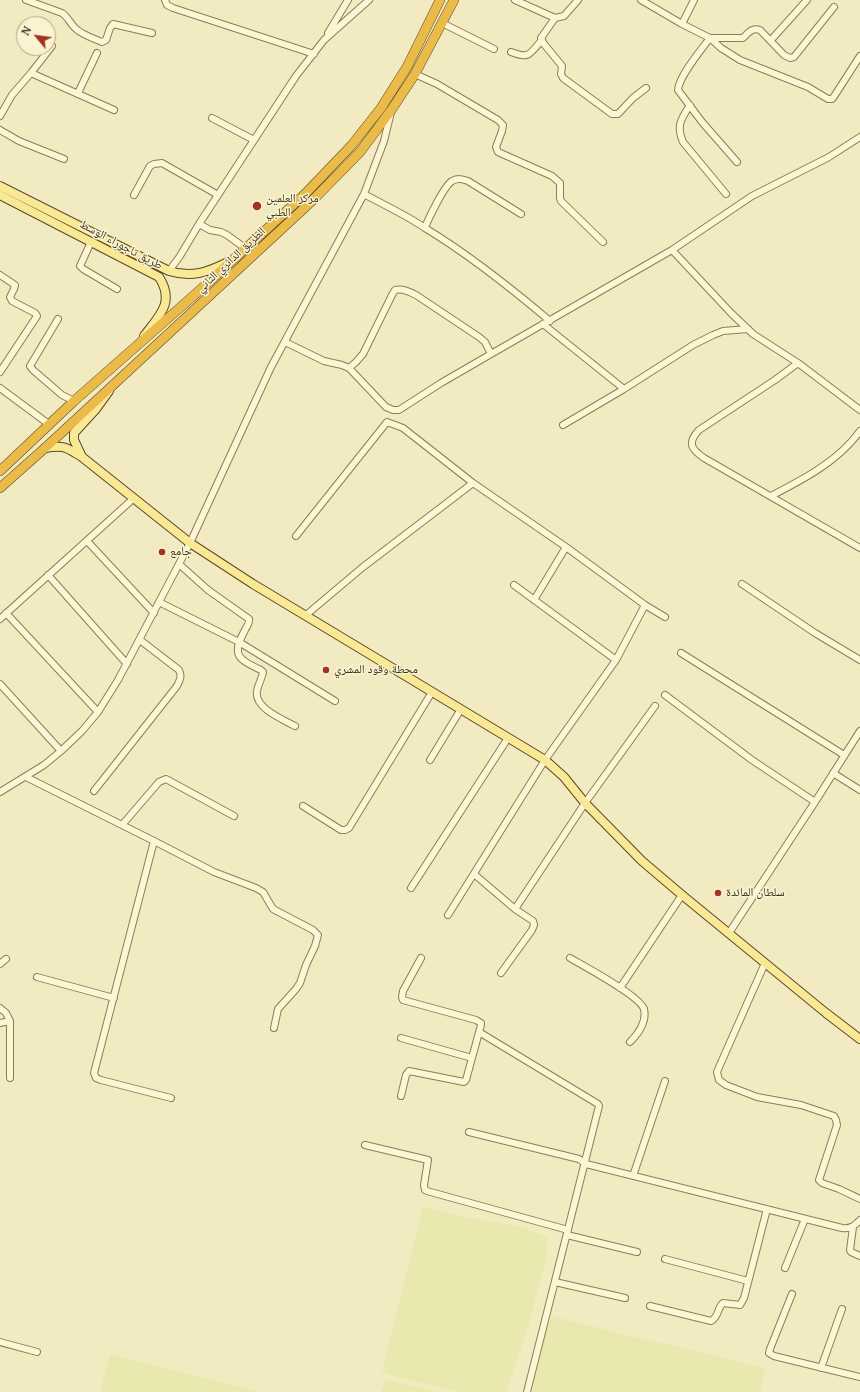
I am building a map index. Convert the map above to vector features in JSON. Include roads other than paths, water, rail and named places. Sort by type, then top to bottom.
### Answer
[{"type":"highway","name":"الطريق الدائري الثاني","points":[[0,471],[74,401],[136,348],[305,194],[351,146],[381,108],[407,67],[440,0]]},
{"type":"highway","name":"الطريق الدائري الثاني","points":[[0,488],[313,200],[360,152],[392,109],[415,74],[454,0]]},
{"type":"main road","name":"طريق تاجوراء الوسط","points":[[0,186],[169,271],[186,274],[208,272],[231,261]]},
{"type":"main road","name":"طريق تاجوراء الوسط","points":[[0,195],[159,277],[164,284],[167,294],[164,307],[136,348]]},
{"type":"main road","points":[[82,457],[74,440],[74,433],[101,404],[113,385]]},
{"type":"main road","points":[[45,448],[58,446],[64,447],[82,457],[190,543],[253,584],[545,760],[564,777],[585,803],[642,861],[826,1013],[860,1039]]},
{"type":"street","points":[[26,0],[62,13],[79,32],[102,42],[106,40],[113,24],[152,33]]},
{"type":"street","points":[[165,0],[168,5],[173,8],[314,54]]},
{"type":"street","points":[[169,271],[296,76],[324,40],[348,0]]},
{"type":"street","points":[[324,40],[369,0]]},
{"type":"street","points":[[515,0],[555,18],[564,16],[578,0]]},
{"type":"street","points":[[640,0],[710,38],[721,48],[740,60],[808,88],[828,99],[832,99],[835,95],[860,56]]},
{"type":"street","points":[[682,24],[694,0]]},
{"type":"street","points":[[771,40],[808,0]]},
{"type":"street","points":[[710,38],[743,38],[756,28],[771,40],[784,55],[794,58],[834,7]]},
{"type":"street","points":[[555,18],[541,38],[562,66],[561,74],[563,78],[612,114],[618,114],[633,98],[646,88]]},
{"type":"street","points":[[442,23],[494,49]]},
{"type":"street","points":[[710,38],[684,75],[678,85],[678,90],[702,122],[736,162]]},
{"type":"street","points":[[510,52],[522,56],[527,55],[542,41]]},
{"type":"street","points":[[78,93],[97,53]]},
{"type":"street","points":[[0,116],[12,95],[44,56]]},
{"type":"street","points":[[31,73],[114,110]]},
{"type":"street","points":[[415,74],[437,84],[498,120],[503,125],[496,147],[498,152],[556,179],[560,183],[561,200],[603,242]]},
{"type":"street","points":[[690,105],[680,122],[680,136],[683,142],[726,194]]},
{"type":"street","points":[[0,792],[44,765],[82,731],[98,712],[127,664],[190,543],[271,367],[364,194],[384,141],[392,109]]},
{"type":"street","points":[[212,118],[254,140]]},
{"type":"street","points":[[0,130],[19,141],[64,159]]},
{"type":"street","points":[[285,342],[324,360],[349,368],[386,407],[392,410],[399,410],[441,383],[672,250],[752,196],[829,157],[860,137]]},
{"type":"street","points":[[134,195],[150,166],[157,163],[162,163],[218,194]]},
{"type":"street","points":[[425,227],[431,214],[451,182],[460,179],[468,181],[521,214]]},
{"type":"street","points":[[364,194],[425,227],[470,258],[532,305],[550,321]]},
{"type":"street","points":[[199,224],[210,230],[228,234],[245,248]]},
{"type":"street","points":[[91,242],[80,266],[117,289]]},
{"type":"street","points":[[672,250],[748,329],[798,363],[860,410]]},
{"type":"street","points":[[0,275],[14,285],[14,289],[10,297],[12,301],[37,316],[0,372]]},
{"type":"street","points":[[349,368],[363,354],[392,295],[395,290],[398,289],[409,291],[416,295],[479,336],[485,342],[491,354]]},
{"type":"street","points":[[58,319],[30,366],[62,395],[74,401]]},
{"type":"street","points":[[543,324],[624,389]]},
{"type":"street","points":[[563,425],[624,389],[693,344],[723,331],[748,329]]},
{"type":"street","points":[[798,363],[699,430],[694,435],[691,442],[692,446],[695,452],[704,458],[860,548]]},
{"type":"street","points":[[0,388],[50,425]]},
{"type":"street","points":[[296,536],[387,422],[403,428],[473,483],[566,547],[645,605],[665,617]]},
{"type":"street","points":[[770,496],[791,486],[831,460],[849,445],[860,432]]},
{"type":"street","points":[[306,615],[363,567],[473,483]]},
{"type":"street","points":[[0,619],[134,498]]},
{"type":"street","points":[[87,540],[154,613]]},
{"type":"street","points":[[534,600],[566,547]]},
{"type":"street","points":[[179,564],[212,593],[249,619],[249,623],[239,642],[238,652],[242,660],[263,672],[257,690],[258,702],[268,710],[295,726]]},
{"type":"street","points":[[48,575],[127,664]]},
{"type":"street","points":[[742,584],[815,633],[860,660]]},
{"type":"street","points":[[514,585],[616,660]]},
{"type":"street","points":[[159,602],[239,642],[335,701]]},
{"type":"street","points":[[448,915],[545,760],[616,660],[645,605]]},
{"type":"street","points":[[6,613],[98,712]]},
{"type":"street","points":[[94,791],[178,686],[181,679],[179,670],[140,640]]},
{"type":"street","points":[[681,653],[844,755]]},
{"type":"street","points":[[0,684],[61,751]]},
{"type":"street","points":[[303,806],[342,830],[348,828],[432,692]]},
{"type":"street","points":[[666,695],[752,760],[815,802]]},
{"type":"street","points":[[515,909],[585,803],[655,706]]},
{"type":"street","points":[[430,760],[462,709]]},
{"type":"street","points":[[729,933],[815,802],[860,730]]},
{"type":"street","points":[[411,888],[508,738]]},
{"type":"street","points":[[833,773],[860,790]]},
{"type":"street","points":[[26,777],[214,872],[256,888],[263,892],[273,909],[314,930],[318,935],[316,946],[296,990],[278,1009],[274,1028]]},
{"type":"street","points":[[122,825],[159,782],[166,779],[234,816]]},
{"type":"street","points":[[154,841],[95,1068],[95,1076],[101,1080],[171,1098]]},
{"type":"street","points":[[474,874],[515,909],[533,921],[534,925],[532,930],[501,973]]},
{"type":"street","points":[[620,988],[682,895]]},
{"type":"street","points":[[401,1096],[406,1075],[409,1071],[464,1082],[466,1080],[481,1023],[476,1020],[403,1000],[403,991],[421,958]]},
{"type":"street","points":[[570,958],[620,988],[642,1004],[645,1014],[643,1024],[637,1035],[630,1042]]},
{"type":"street","points":[[0,964],[6,959]]},
{"type":"street","points":[[765,963],[717,1072],[719,1080],[726,1085],[757,1097],[801,1105],[834,1116],[836,1125],[819,1180],[822,1183],[839,1188],[860,1199]]},
{"type":"street","points":[[37,977],[114,998]]},
{"type":"street","points":[[0,1008],[6,1013],[10,1021],[10,1078]]},
{"type":"street","points":[[0,1023],[10,1021]]},
{"type":"street","points":[[479,1032],[598,1104],[599,1109],[528,1392]]},
{"type":"street","points":[[401,1038],[472,1058]]},
{"type":"street","points":[[633,1176],[665,1081]]},
{"type":"street","points":[[469,1132],[579,1159],[586,1164],[842,1228],[853,1227],[860,1220]]},
{"type":"street","points":[[364,1145],[428,1160],[424,1185],[425,1190],[427,1191],[637,1252]]},
{"type":"street","points":[[650,1306],[711,1321],[717,1315],[720,1305],[723,1303],[740,1305],[742,1303],[767,1209]]},
{"type":"street","points":[[785,1268],[805,1219]]},
{"type":"street","points":[[853,1227],[850,1250],[851,1252],[860,1256]]},
{"type":"street","points":[[665,1259],[748,1281]]},
{"type":"street","points":[[555,1282],[625,1298]]},
{"type":"street","points":[[792,1294],[769,1353],[774,1356],[860,1377]]},
{"type":"street","points":[[821,1368],[842,1309]]},
{"type":"street","points":[[0,1342],[37,1352]]},
{"type":"place","name":"مركز العلمين الطبي","points":[[257,206]]},
{"type":"place","name":"جامع","points":[[162,552]]},
{"type":"place","name":"محطة وقود المشري","points":[[326,670]]},
{"type":"place","name":"سلطان المائدة","points":[[718,893]]}]
